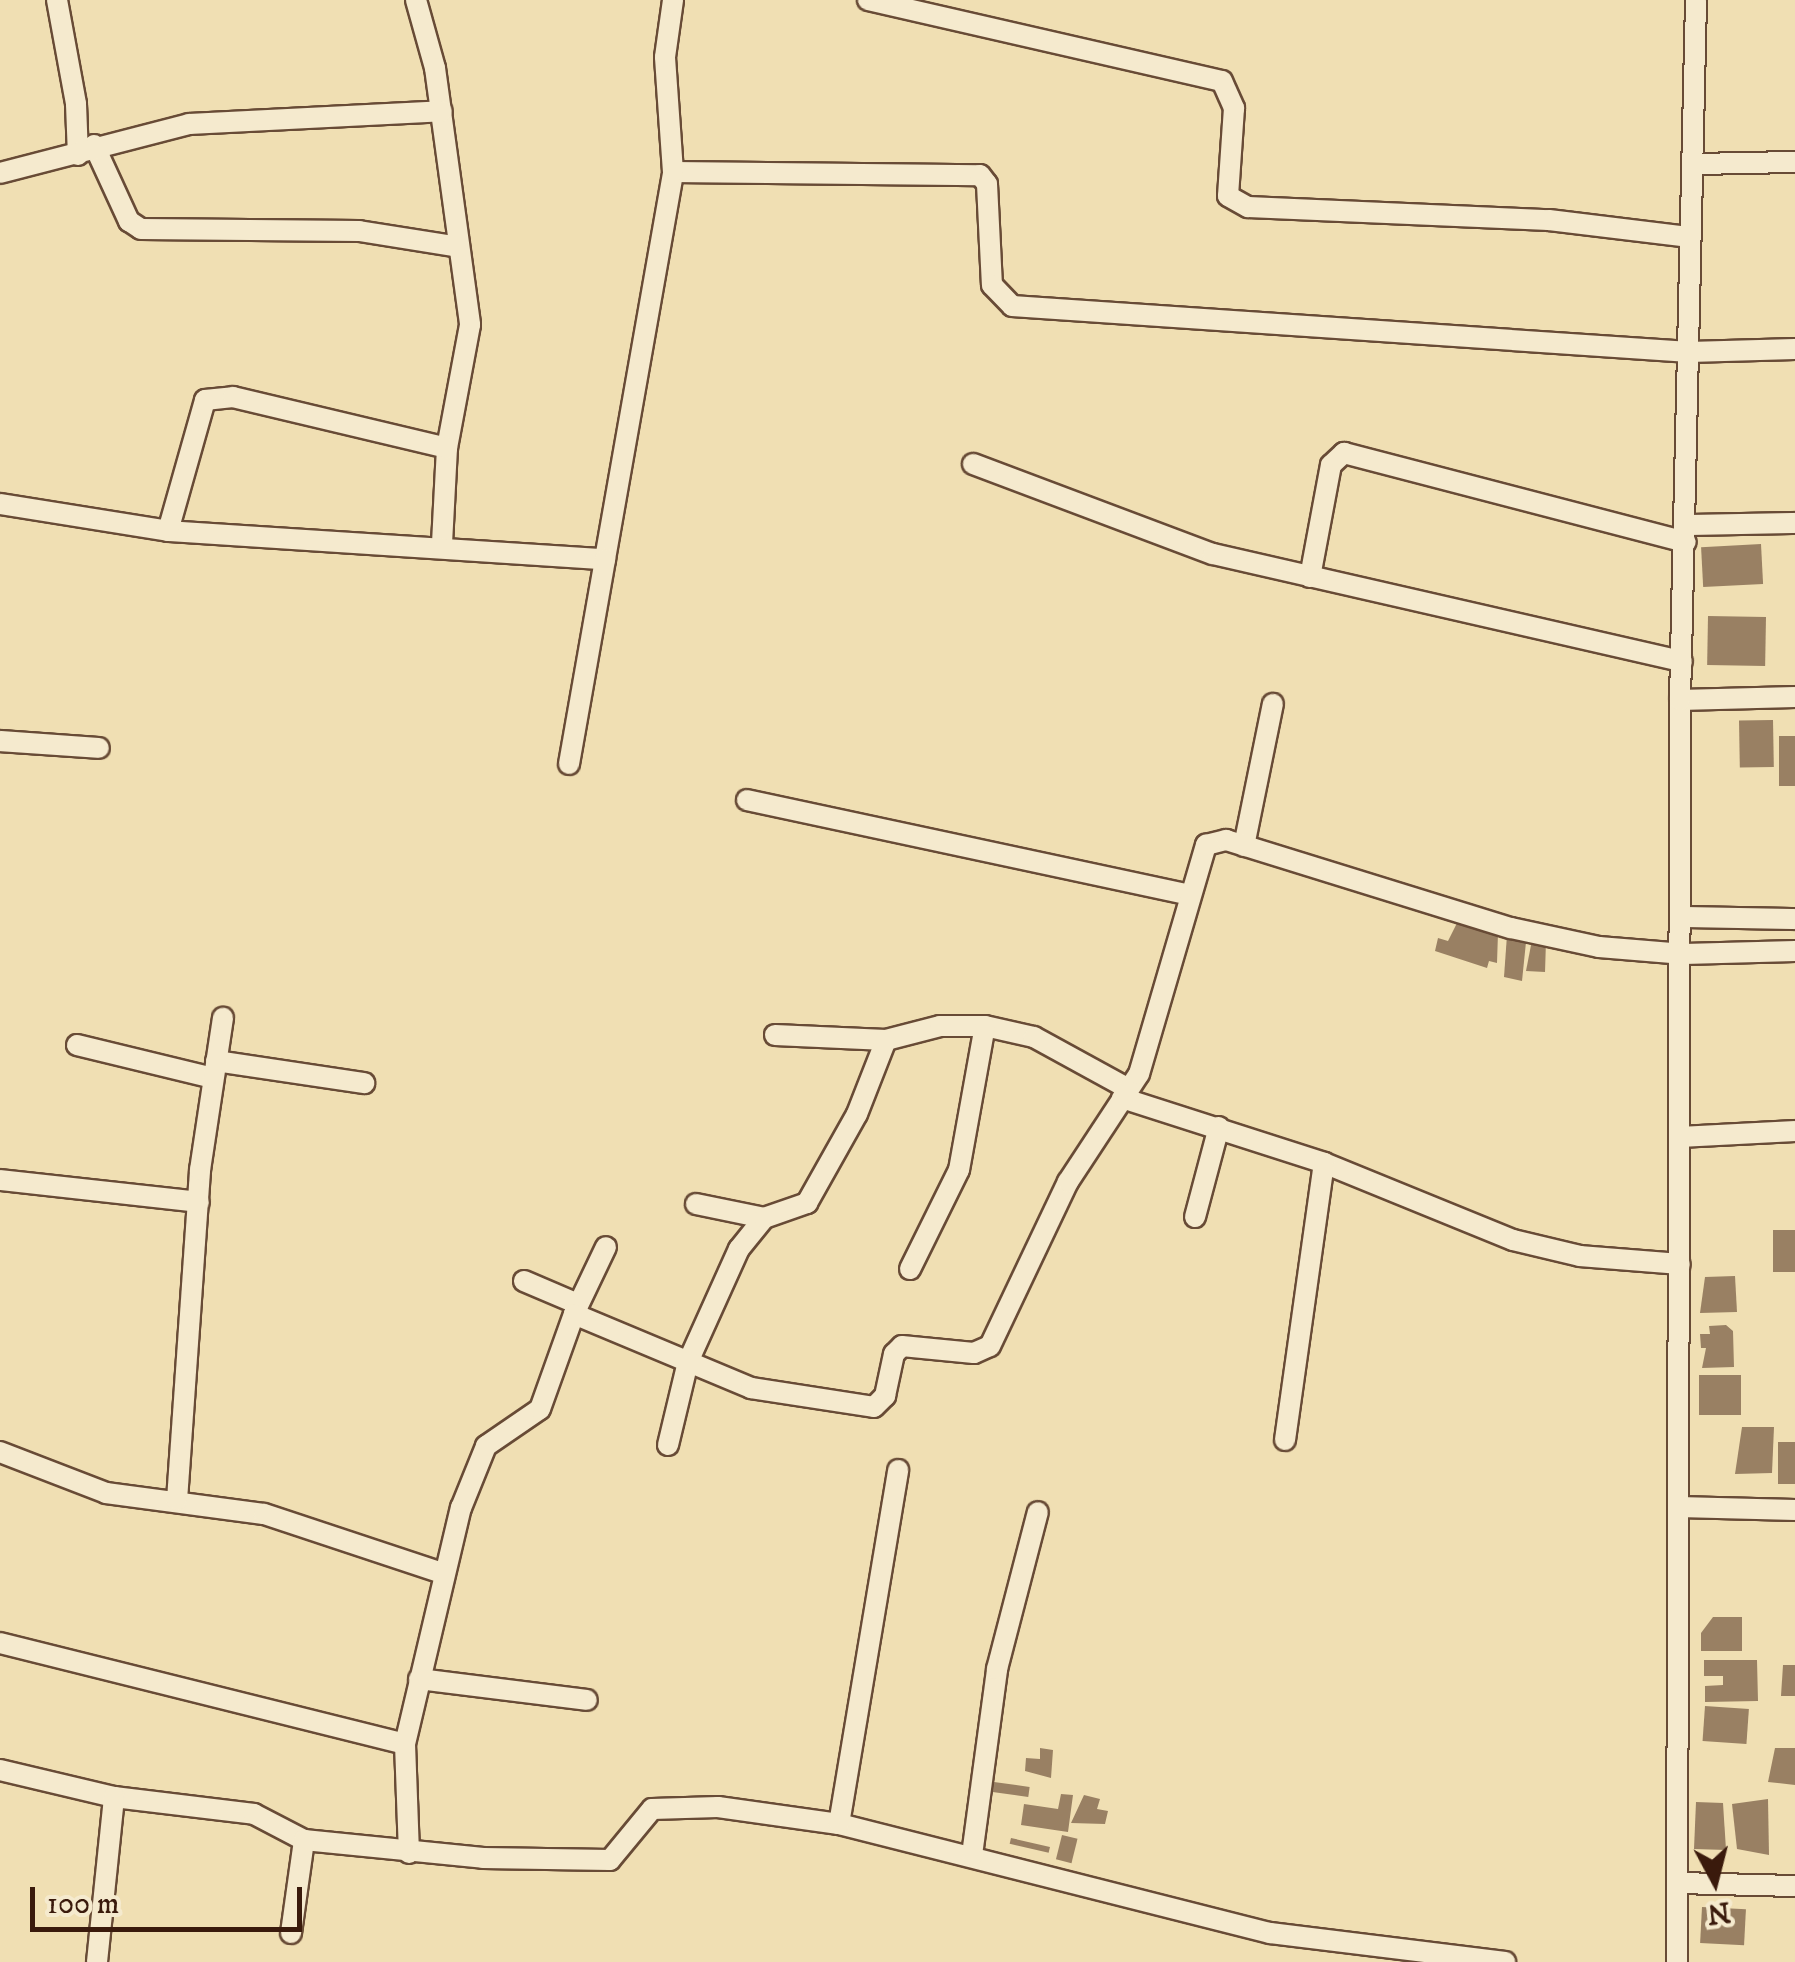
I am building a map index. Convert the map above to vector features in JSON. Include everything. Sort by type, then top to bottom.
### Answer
[{"type":"street","points":[[57,0],[86,150],[129,221],[141,229],[359,230],[459,248]]},
{"type":"street","points":[[416,0],[442,111],[470,325],[447,448],[442,544]]},
{"type":"street","points":[[568,764],[673,172],[665,56],[673,0]]},
{"type":"street","points":[[868,0],[1222,81],[1234,108],[1228,196],[1248,207],[1549,220],[1690,237]]},
{"type":"street","points":[[968,22],[974,0]]},
{"type":"street","points":[[1678,1962],[1684,954],[1680,700],[1690,237],[1697,164],[1696,0]]},
{"type":"street","points":[[0,174],[189,124],[442,111]]},
{"type":"street","points":[[1697,164],[1795,162]]},
{"type":"street","points":[[673,172],[980,174],[986,184],[992,285],[1012,306],[1689,352],[1795,349]]},
{"type":"street","points":[[168,531],[205,400],[234,397],[447,448]]},
{"type":"street","points":[[1310,577],[1331,465],[1344,454],[1686,533],[1795,522]]},
{"type":"street","points":[[972,464],[1213,554],[1682,662]]},
{"type":"street","points":[[0,504],[168,531],[442,544],[606,559]]},
{"type":"street","points":[[1680,700],[1795,697]]},
{"type":"street","points":[[1244,846],[1274,704]]},
{"type":"street","points":[[0,741],[99,748]]},
{"type":"street","points":[[747,800],[1190,894]]},
{"type":"street","points":[[524,1281],[688,1362],[752,1388],[874,1407],[885,1396],[902,1346],[974,1352],[990,1346],[1068,1182],[1126,1093],[1147,1051],[1206,845],[1226,840],[1511,928],[1600,947],[1684,954],[1795,950]]},
{"type":"street","points":[[1682,917],[1795,919]]},
{"type":"street","points":[[177,1500],[198,1202],[224,1018]]},
{"type":"street","points":[[775,1035],[886,1040],[940,1026],[985,1026],[1034,1038],[1126,1093],[1324,1162],[1513,1240],[1580,1256],[1680,1264]]},
{"type":"street","points":[[910,1269],[959,1170],[985,1026]]},
{"type":"street","points":[[668,1445],[688,1362],[739,1248],[764,1218],[806,1203],[858,1114],[886,1040]]},
{"type":"street","points":[[77,1045],[215,1070],[364,1083]]},
{"type":"street","points":[[1195,1216],[1219,1126]]},
{"type":"street","points":[[1680,1136],[1795,1131]]},
{"type":"street","points":[[1285,1440],[1324,1162]]},
{"type":"street","points":[[0,1180],[198,1202]]},
{"type":"street","points":[[696,1204],[764,1218]]},
{"type":"street","points":[[408,1853],[405,1744],[442,1573],[486,1446],[540,1408],[576,1308],[606,1247]]},
{"type":"street","points":[[0,1452],[106,1493],[264,1514],[442,1573]]},
{"type":"street","points":[[840,1824],[898,1470]]},
{"type":"street","points":[[1678,1507],[1795,1510]]},
{"type":"street","points":[[972,1855],[997,1668],[1038,1512]]},
{"type":"street","points":[[0,1643],[405,1744]]},
{"type":"street","points":[[419,1679],[587,1700]]},
{"type":"street","points":[[0,1770],[114,1797],[254,1814],[304,1840],[408,1853],[610,1860],[652,1810],[668,1805],[840,1824],[1270,1933],[1506,1962]]},
{"type":"street","points":[[96,1962],[114,1797]]},
{"type":"street","points":[[291,1933],[304,1840]]},
{"type":"street","points":[[1679,1883],[1795,1886]]},
{"type":"building","points":[[1761,544],[1763,584],[1703,587],[1701,547]]},
{"type":"building","points":[[1708,616],[1766,617],[1765,666],[1707,665]]},
{"type":"building","points":[[1773,720],[1774,767],[1740,768],[1739,721]]},
{"type":"building","points":[[1779,736],[1795,736],[1795,786],[1779,786]]},
{"type":"building","points":[[1457,923],[1498,933],[1497,963],[1489,961],[1487,968],[1435,951],[1438,938],[1448,941]]},
{"type":"building","points":[[1507,935],[1526,942],[1522,981],[1504,977]]},
{"type":"building","points":[[1532,940],[1546,941],[1545,972],[1526,971]]},
{"type":"building","points":[[1773,1230],[1795,1230],[1795,1272],[1773,1272]]},
{"type":"building","points":[[1735,1276],[1737,1312],[1700,1313],[1705,1277]]},
{"type":"building","points":[[1726,1325],[1733,1331],[1734,1367],[1702,1368],[1706,1348],[1701,1348],[1700,1334],[1710,1334],[1709,1326]]},
{"type":"building","points":[[1699,1375],[1741,1375],[1741,1415],[1699,1415]]},
{"type":"building","points":[[1742,1427],[1774,1427],[1772,1473],[1735,1474]]},
{"type":"building","points":[[1778,1442],[1795,1442],[1795,1484],[1778,1484]]},
{"type":"building","points":[[1713,1617],[1742,1617],[1742,1651],[1701,1651],[1701,1633]]},
{"type":"building","points":[[1704,1660],[1757,1660],[1758,1701],[1705,1702],[1705,1686],[1723,1685],[1723,1676],[1704,1676]]},
{"type":"building","points":[[1783,1665],[1795,1665],[1795,1696],[1781,1696]]},
{"type":"building","points":[[1705,1706],[1749,1709],[1746,1744],[1703,1741]]},
{"type":"building","points":[[1040,1748],[1053,1750],[1051,1778],[1025,1771],[1026,1758],[1040,1759]]},
{"type":"building","points":[[1775,1748],[1795,1748],[1795,1785],[1768,1782]]},
{"type":"building","points":[[994,1782],[1030,1787],[1028,1797],[993,1792]]},
{"type":"building","points":[[1061,1794],[1073,1795],[1068,1832],[1021,1825],[1024,1804],[1058,1809]]},
{"type":"building","points":[[1084,1795],[1100,1799],[1097,1809],[1108,1811],[1105,1824],[1071,1823]]},
{"type":"building","points":[[1768,1799],[1769,1855],[1737,1849],[1732,1804]]},
{"type":"building","points":[[1696,1802],[1723,1803],[1726,1850],[1694,1849]]},
{"type":"building","points":[[1062,1835],[1078,1839],[1071,1863],[1056,1859]]},
{"type":"building","points":[[1011,1838],[1050,1847],[1049,1853],[1010,1844]]},
{"type":"building","points":[[1702,1907],[1746,1909],[1744,1945],[1700,1943]]}]
